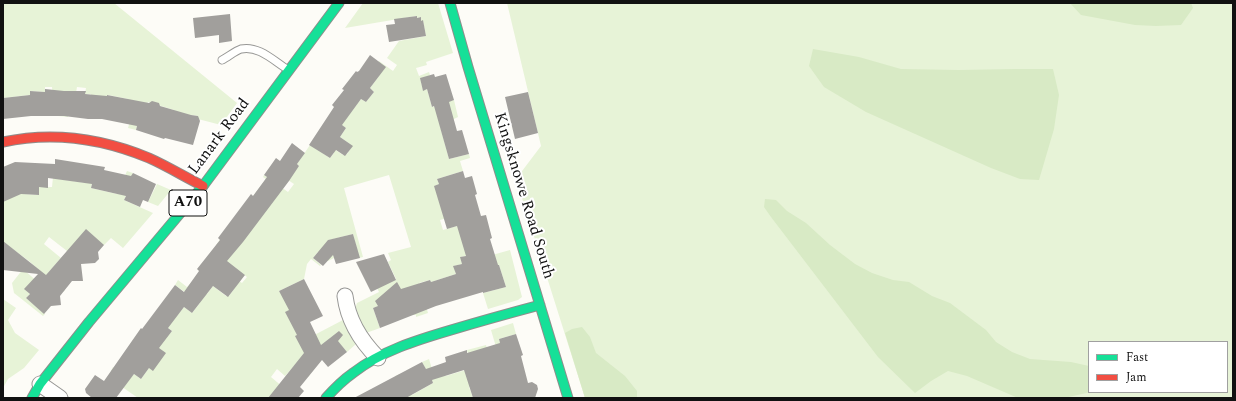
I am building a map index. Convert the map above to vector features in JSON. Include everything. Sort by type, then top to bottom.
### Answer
[{"type":"street","name":"Lanark Road","points":[[32,398],[40,384],[94,316],[202,186],[339,3]]},
{"type":"street","name":"Kingsknowe Road South","points":[[450,3],[568,398]]},
{"type":"street","points":[[3,142],[43,136],[77,138],[120,148],[148,158],[202,186]]},
{"type":"street","points":[[345,296],[346,306],[352,323],[360,337],[378,358]]},
{"type":"street","points":[[326,398],[332,390],[346,378],[401,346],[540,305]]},
{"type":"street","points":[[40,384],[60,398]]},
{"type":"lane","points":[[222,60],[240,49],[250,48],[261,51],[289,70]]},
{"type":"green space","points":[[3,3],[114,3],[237,103],[221,125],[198,119],[198,116],[173,113],[174,110],[148,102],[146,106],[143,105],[136,130],[128,128],[134,108],[128,99],[108,95],[104,110],[89,109],[91,94],[85,94],[86,88],[77,87],[76,93],[71,92],[68,117],[58,116],[52,87],[45,87],[45,92],[30,91],[30,95],[3,98]]},
{"type":"green space","points":[[363,3],[438,3],[453,53],[426,62],[427,65],[416,68],[419,76],[429,72],[430,75],[421,82],[423,90],[427,89],[432,107],[454,100],[458,117],[440,126],[449,159],[469,154],[470,158],[460,161],[463,171],[437,179],[439,184],[435,186],[479,209],[440,220],[443,230],[460,225],[472,254],[461,257],[462,264],[454,266],[456,274],[431,282],[430,280],[419,283],[428,313],[416,317],[416,315],[413,315],[406,291],[396,300],[373,308],[380,328],[366,333],[357,314],[357,303],[379,292],[377,288],[396,279],[388,262],[391,260],[388,253],[411,247],[389,175],[344,188],[363,257],[359,258],[353,234],[329,240],[334,258],[328,261],[318,252],[313,258],[321,265],[320,266],[311,259],[307,264],[304,279],[279,291],[293,308],[286,312],[292,324],[300,321],[299,343],[343,320],[348,332],[356,344],[347,352],[333,336],[309,356],[305,372],[310,375],[308,377],[294,366],[285,376],[277,369],[271,377],[296,398],[138,398],[115,382],[119,377],[111,371],[113,367],[129,379],[134,374],[141,379],[149,368],[146,339],[168,335],[172,331],[167,327],[184,307],[192,313],[200,303],[175,285],[178,280],[187,287],[191,283],[207,294],[213,286],[226,296],[229,296],[234,289],[225,271],[242,283],[247,277],[224,260],[228,254],[216,245],[266,179],[263,177],[264,175],[288,192],[294,184],[288,180],[299,166],[297,164],[310,145],[330,158],[334,153],[329,149],[331,147],[343,155],[347,154],[351,148],[350,144],[340,137],[346,128],[341,125],[361,99],[366,102],[374,92],[370,88],[379,76],[374,68],[379,61],[393,71],[397,65],[387,58],[399,41],[426,36],[421,17],[417,18],[416,16],[345,28]]},
{"type":"green space","points":[[507,3],[1233,3],[1233,398],[585,398],[516,179],[541,146]]},
{"type":"green space","points":[[1070,3],[1191,3],[1193,8],[1181,25],[1156,26],[1135,25],[1081,15]]},
{"type":"green space","points":[[813,49],[859,57],[901,69],[1053,69],[1059,95],[1054,129],[1039,180],[1020,179],[991,168],[866,112],[824,87],[809,66]]},
{"type":"green space","points":[[127,171],[133,173],[125,191],[127,193],[124,200],[153,213],[123,248],[111,238],[104,245],[67,251],[49,237],[44,244],[61,258],[47,274],[65,290],[63,292],[29,261],[3,242],[3,202],[11,190],[24,194],[38,195],[39,187],[52,187],[53,177],[86,183],[88,174],[94,175],[91,188],[117,194]]},
{"type":"green space","points":[[157,184],[171,190],[158,206],[148,202]]},
{"type":"green space","points":[[765,199],[776,200],[787,211],[806,223],[830,245],[855,264],[872,273],[893,280],[909,282],[932,296],[950,303],[986,330],[996,342],[1012,352],[1030,359],[1071,362],[1088,366],[1088,393],[1064,398],[1018,398],[967,376],[948,371],[915,393],[878,357],[764,207]]},
{"type":"green space","points":[[510,250],[522,297],[518,300],[488,309],[483,293],[506,287],[499,265],[473,272],[471,261]]},
{"type":"green space","points":[[23,269],[39,283],[25,289],[30,294],[26,298],[45,314],[43,316],[14,293],[12,283]]},
{"type":"green space","points":[[3,299],[16,308],[8,320],[15,333],[39,350],[24,368],[8,379],[3,388]]},
{"type":"green space","points":[[513,323],[516,334],[499,339],[506,365],[480,384],[469,387],[473,398],[406,398],[395,376],[400,374],[412,395],[433,383],[422,362],[429,359],[432,369],[446,376],[472,368],[467,350],[486,345],[491,360],[499,357],[491,330]]},
{"type":"green space","points":[[582,327],[590,337],[596,353],[625,376],[637,391],[637,398],[585,398],[565,333],[572,329]]},
{"type":"building","points":[[230,14],[232,41],[219,43],[219,35],[195,38],[193,18]]},
{"type":"building","points":[[417,16],[417,18],[421,17],[421,21],[423,20],[426,36],[389,42],[386,25],[395,24],[394,19]]},
{"type":"building","points":[[370,55],[386,67],[370,88],[374,92],[366,102],[361,99],[342,125],[346,128],[340,137],[353,146],[345,156],[336,150],[330,158],[309,145],[334,107],[332,105],[344,90],[342,89],[356,71],[359,71]]},
{"type":"building","points":[[434,74],[435,77],[446,74],[454,100],[449,102],[457,131],[462,130],[469,154],[449,159],[434,106],[432,107],[427,89],[423,91],[420,78]]},
{"type":"building","points":[[45,89],[86,91],[85,94],[107,95],[149,103],[152,101],[159,103],[160,106],[198,116],[200,121],[193,145],[164,139],[136,130],[137,126],[102,119],[64,116],[31,116],[3,119],[3,98],[30,95],[30,91],[45,92]]},
{"type":"building","points":[[528,92],[538,133],[515,139],[505,97]]},
{"type":"building","points":[[292,143],[305,153],[297,164],[299,166],[289,181],[227,261],[245,275],[228,297],[213,286],[192,313],[184,307],[168,328],[172,331],[159,348],[166,353],[153,371],[149,368],[141,379],[134,374],[116,398],[92,398],[86,393],[85,389],[95,375],[104,381],[141,328],[142,329],[175,285],[184,292],[199,271],[197,269],[220,240],[218,238],[251,194],[253,196],[267,177],[264,175],[276,158],[280,161]]},
{"type":"building","points":[[55,159],[105,167],[104,170],[131,176],[133,173],[156,184],[148,202],[143,200],[140,207],[124,200],[126,196],[91,188],[92,184],[48,178],[48,188],[39,187],[39,195],[21,194],[3,202],[3,167],[15,162],[55,164]]},
{"type":"building","points":[[463,171],[465,178],[472,176],[477,194],[475,195],[481,216],[486,215],[492,238],[490,239],[506,287],[436,306],[380,328],[373,308],[378,306],[375,301],[397,282],[401,289],[430,280],[431,282],[456,274],[453,266],[462,264],[460,257],[466,256],[457,226],[447,229],[434,186],[439,184],[437,179]]},
{"type":"building","points":[[86,229],[104,245],[98,252],[99,259],[95,263],[81,264],[83,281],[72,281],[60,296],[61,305],[51,306],[44,314],[26,298],[30,294],[24,289],[38,274],[3,270],[3,241],[46,275]]},
{"type":"building","points":[[353,234],[360,258],[336,264],[333,255],[323,266],[313,258],[328,240]]},
{"type":"building","points":[[384,254],[396,280],[371,292],[356,262]]},
{"type":"building","points":[[304,279],[323,316],[310,322],[321,345],[339,331],[343,335],[338,341],[347,352],[328,367],[322,360],[300,387],[304,391],[298,398],[268,398],[304,353],[295,336],[297,335],[285,312],[289,310],[279,291]]},
{"type":"building","points":[[516,334],[523,355],[521,356],[528,383],[532,382],[537,385],[538,389],[535,398],[473,398],[464,370],[432,380],[433,383],[406,398],[354,398],[422,362],[426,369],[446,362],[445,357],[467,350],[467,353],[500,343],[499,339]]},
{"type":"traffic: fast","points":[[32,398],[40,384],[89,322],[203,186],[339,3]]},
{"type":"traffic: fast","points":[[450,3],[568,398]]},
{"type":"traffic: fast","points":[[326,398],[349,376],[375,358],[387,352],[438,334],[540,305]]},
{"type":"traffic: jam","points":[[3,142],[41,137],[77,138],[95,141],[131,151],[149,158],[203,186]]}]
